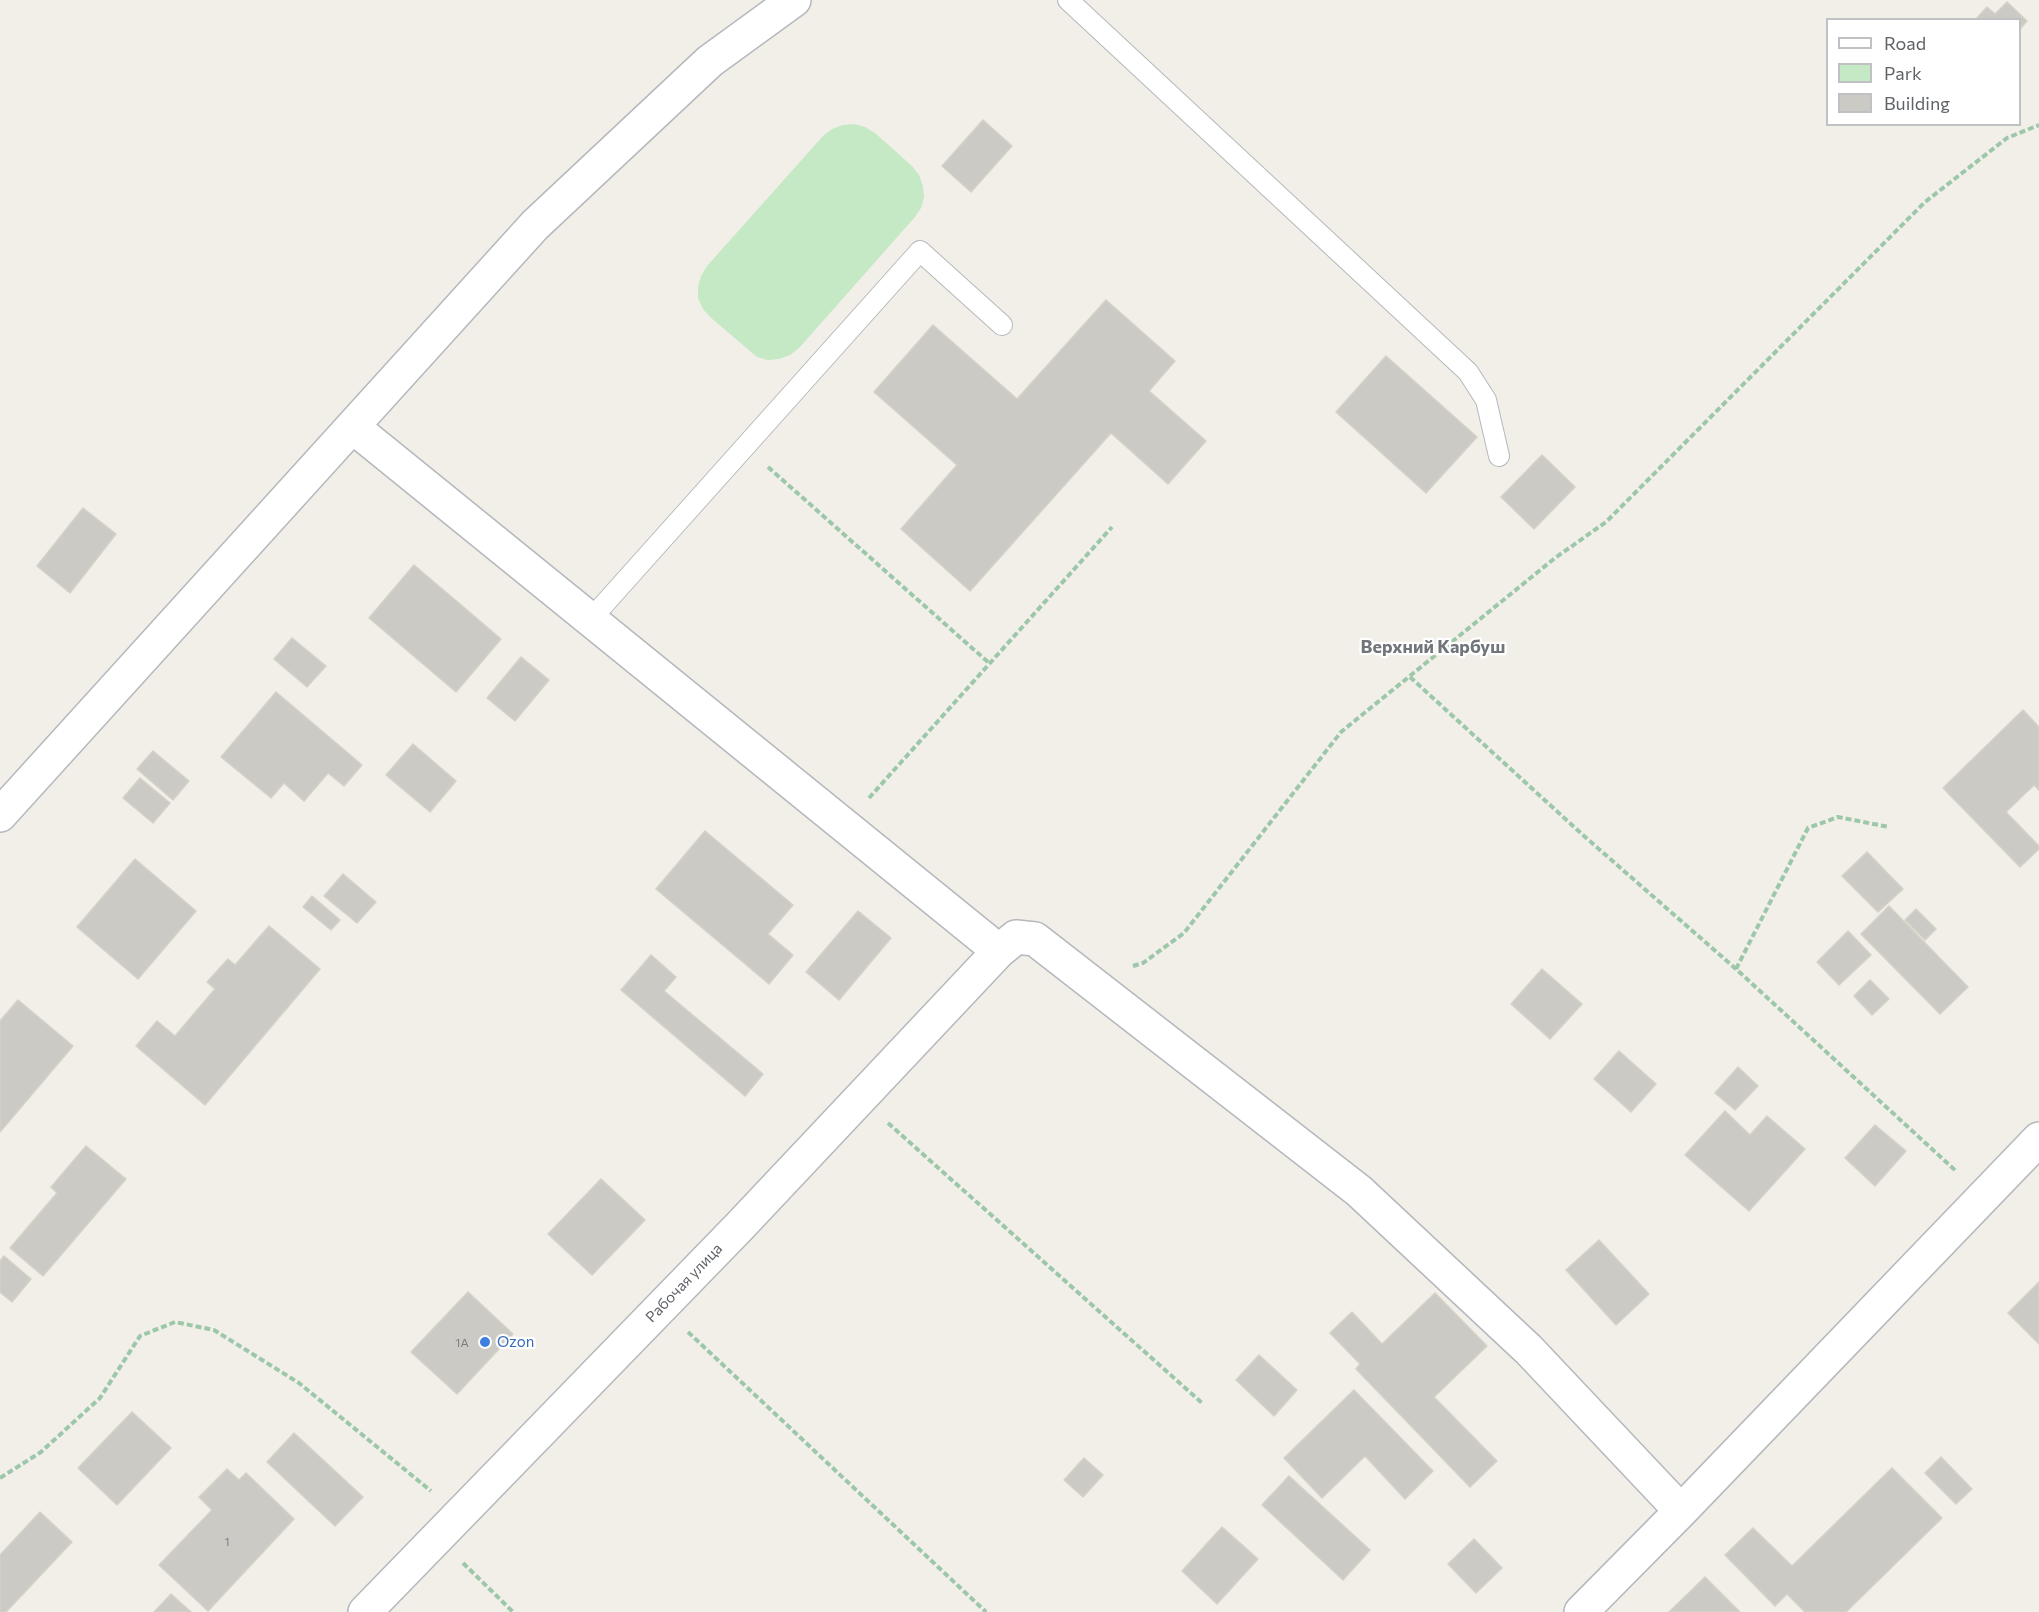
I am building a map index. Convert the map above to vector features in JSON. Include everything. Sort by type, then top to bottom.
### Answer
[{"type":"street","points":[[0,815],[535,225],[710,61],[794,0]]},
{"type":"street","points":[[353,428],[999,951],[1016,938],[1035,939],[1359,1191],[1529,1350],[1682,1512]]},
{"type":"street","name":"Рабочая улица","points":[[364,1612],[661,1307],[999,951]]},
{"type":"street","points":[[1581,1612],[1682,1512],[2039,1138]]},
{"type":"lane","points":[[1068,0],[1468,372],[1486,400],[1500,456]]},
{"type":"lane","points":[[590,620],[920,251],[1002,325]]},
{"type":"path","points":[[1086,978],[1143,963],[1184,933],[1341,732],[1555,558],[1606,522],[1925,202],[2007,138],[2039,125]]},
{"type":"path","points":[[745,446],[989,663]]},
{"type":"path","points":[[844,825],[1112,527]]},
{"type":"path","points":[[1410,677],[1584,836],[1736,969],[1984,1196]]},
{"type":"path","points":[[1736,969],[1808,828],[1838,817],[1889,827]]},
{"type":"path","points":[[860,1098],[1203,1403]]},
{"type":"path","points":[[661,1307],[986,1612]]},
{"type":"path","points":[[0,1478],[40,1452],[100,1398],[140,1336],[175,1322],[214,1330],[299,1383],[448,1526],[513,1612]]},
{"type":"green space","points":[[854,124],[875,133],[912,166],[923,186],[924,197],[921,208],[799,348],[779,359],[768,360],[757,357],[703,309],[698,298],[701,276],[707,266],[823,136],[832,129]]},
{"type":"building","points":[[2007,2],[2027,21],[2021,28],[2021,18],[1977,18],[1987,7],[1995,14]]},
{"type":"building","points":[[983,120],[1012,146],[971,192],[942,166]]},
{"type":"building","points":[[1106,300],[1175,361],[1149,391],[1206,441],[1168,484],[1111,433],[970,591],[901,529],[957,465],[874,392],[933,325],[1017,399]]},
{"type":"building","points":[[1386,356],[1477,437],[1426,493],[1336,412]]},
{"type":"building","points":[[1542,455],[1575,487],[1534,529],[1501,497]]},
{"type":"building","points":[[83,508],[116,534],[70,593],[37,566]]},
{"type":"building","points":[[414,565],[501,639],[456,692],[369,618]]},
{"type":"building","points":[[292,638],[326,666],[307,687],[274,659]]},
{"type":"building","points":[[521,657],[549,680],[515,721],[487,698]]},
{"type":"building","points":[[276,692],[362,765],[344,786],[328,773],[304,801],[284,783],[271,798],[221,757]]},
{"type":"building","points":[[2023,710],[2039,727],[2039,790],[2034,785],[2006,812],[2039,846],[2039,849],[2020,867],[1943,788]]},
{"type":"building","points":[[413,744],[456,781],[430,812],[386,775]]},
{"type":"building","points":[[153,751],[189,781],[173,800],[137,769]]},
{"type":"building","points":[[140,778],[170,803],[153,823],[123,798]]},
{"type":"building","points":[[705,831],[793,905],[768,934],[793,955],[769,984],[656,889]]},
{"type":"building","points":[[1867,852],[1903,889],[1878,912],[1842,876]]},
{"type":"building","points":[[135,859],[196,911],[138,979],[77,927]]},
{"type":"building","points":[[343,874],[376,902],[357,923],[324,896]]},
{"type":"building","points":[[312,896],[340,920],[331,930],[303,907]]},
{"type":"building","points":[[1889,906],[1968,987],[1940,1014],[1861,934]]},
{"type":"building","points":[[1916,909],[1936,929],[1925,940],[1905,920]]},
{"type":"building","points":[[858,911],[891,938],[839,1000],[806,972]]},
{"type":"building","points":[[269,926],[320,969],[205,1105],[136,1046],[157,1021],[175,1036],[215,989],[207,982],[228,959],[235,965]]},
{"type":"building","points":[[1848,931],[1871,955],[1839,985],[1817,962]]},
{"type":"building","points":[[651,955],[676,977],[664,991],[763,1074],[745,1096],[621,990]]},
{"type":"building","points":[[1542,969],[1582,1004],[1550,1039],[1511,1004]]},
{"type":"building","points":[[1870,980],[1889,999],[1872,1015],[1854,996]]},
{"type":"building","points":[[18,1000],[73,1046],[0,1132],[0,1021]]},
{"type":"building","points":[[1619,1051],[1656,1084],[1631,1112],[1594,1079]]},
{"type":"building","points":[[1738,1067],[1758,1086],[1735,1110],[1715,1093]]},
{"type":"building","points":[[1725,1111],[1750,1135],[1767,1116],[1805,1149],[1749,1211],[1685,1155]]},
{"type":"building","points":[[1875,1125],[1906,1151],[1875,1186],[1845,1158]]},
{"type":"building","points":[[86,1146],[126,1179],[43,1276],[10,1248],[57,1193],[51,1187]]},
{"type":"building","points":[[601,1179],[645,1220],[592,1275],[548,1234]]},
{"type":"building","points":[[1599,1240],[1649,1294],[1616,1325],[1566,1270]]},
{"type":"building","points":[[4,1256],[31,1279],[12,1302],[0,1292],[0,1261]]},
{"type":"building","points":[[2039,1282],[2039,1344],[2008,1313]]},
{"type":"building","points":[[468,1292],[513,1334],[457,1394],[411,1352]]},
{"type":"building","points":[[1435,1293],[1487,1346],[1434,1397],[1497,1461],[1470,1487],[1356,1369],[1360,1364],[1330,1333],[1352,1312],[1382,1344]]},
{"type":"building","points":[[1259,1355],[1297,1390],[1274,1416],[1236,1380]]},
{"type":"building","points":[[1354,1390],[1433,1471],[1405,1499],[1365,1456],[1322,1498],[1284,1458]]},
{"type":"building","points":[[132,1412],[171,1448],[117,1505],[78,1468]]},
{"type":"building","points":[[294,1433],[363,1497],[335,1526],[267,1462]]},
{"type":"building","points":[[1941,1457],[1972,1489],[1956,1504],[1925,1473]]},
{"type":"building","points":[[1084,1458],[1103,1475],[1083,1497],[1064,1480]]},
{"type":"building","points":[[1892,1468],[1942,1518],[1846,1612],[1805,1612],[1787,1594],[1775,1606],[1725,1555],[1753,1528],[1792,1566]]},
{"type":"building","points":[[227,1469],[239,1480],[246,1473],[294,1519],[208,1611],[159,1565],[212,1510],[199,1497]]},
{"type":"building","points":[[1289,1476],[1370,1550],[1343,1580],[1262,1505]]},
{"type":"building","points":[[40,1512],[72,1542],[6,1612],[0,1612],[0,1555]]},
{"type":"building","points":[[1222,1527],[1258,1559],[1217,1604],[1182,1571]]},
{"type":"building","points":[[1474,1539],[1502,1568],[1476,1593],[1448,1564]]},
{"type":"building","points":[[1705,1577],[1740,1612],[1669,1612]]},
{"type":"building","points":[[171,1594],[191,1612],[154,1612]]},
{"type":"place","name":"Ozon","points":[[485,1342]]},
{"type":"district","name":"Верхний Карбуш","points":[[1433,647]]}]
